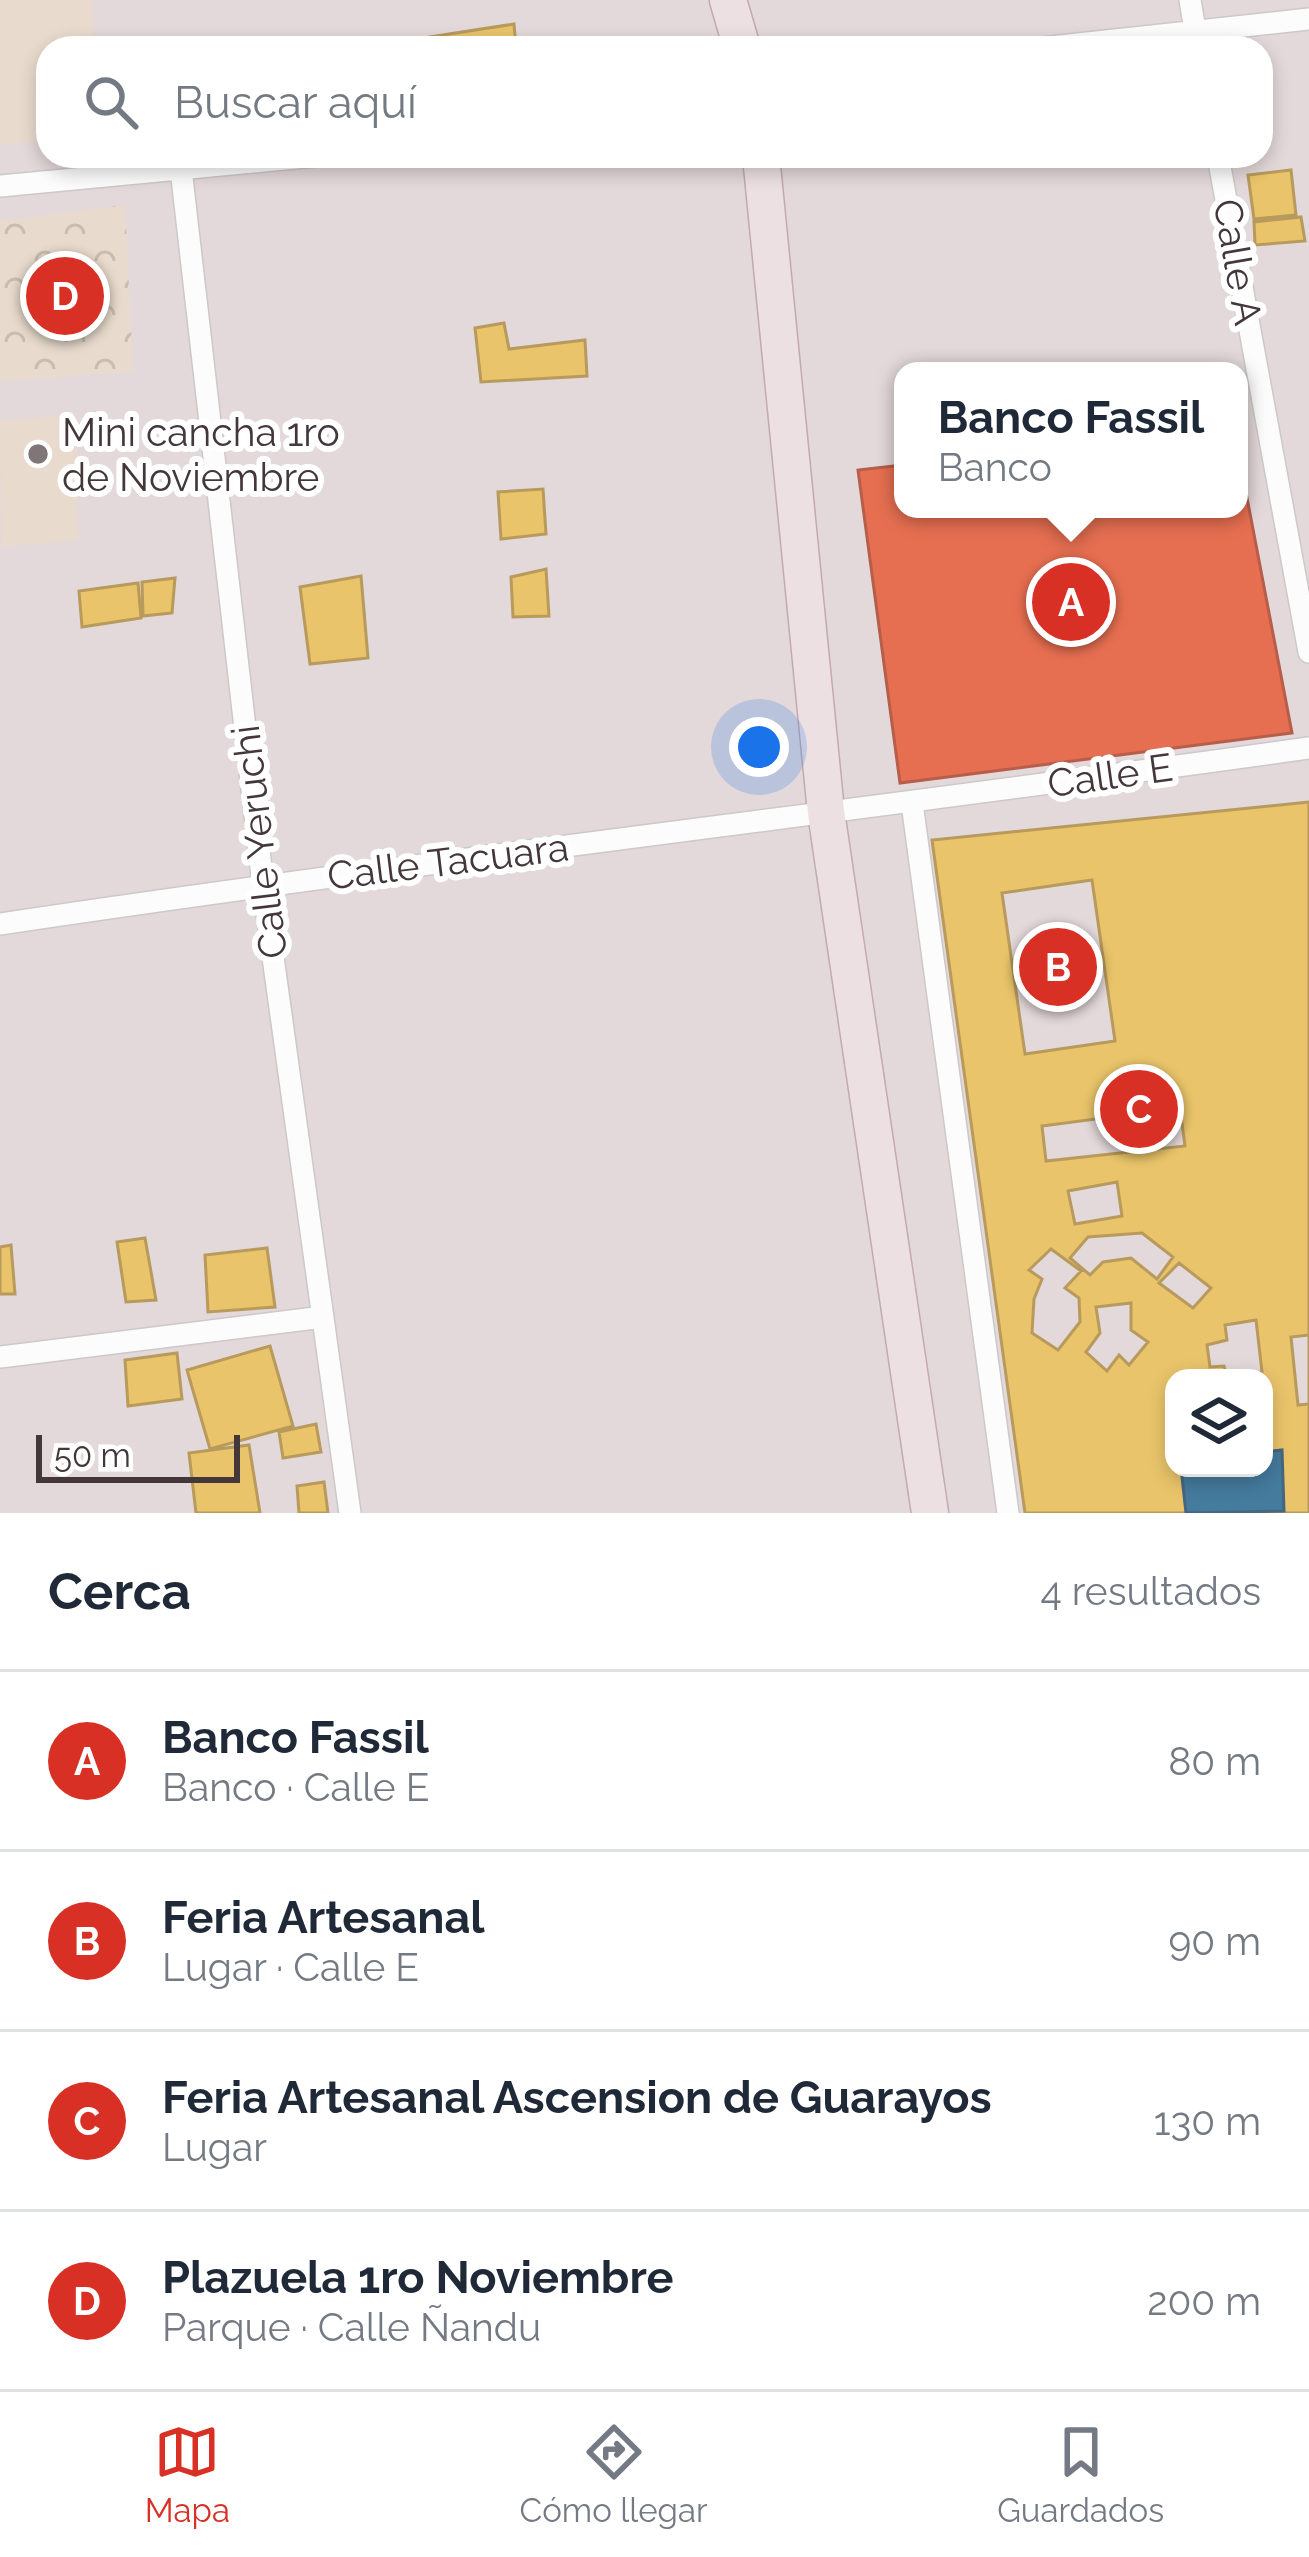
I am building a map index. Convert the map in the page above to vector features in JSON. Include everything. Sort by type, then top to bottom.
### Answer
[{"type":"highway","points":[[728,0],[738,36]]},
{"type":"highway","points":[[762,168],[826,812],[930,1513]]},
{"type":"street","points":[[1190,0],[1196,36]]},
{"type":"street","points":[[1218,36],[1309,19]]},
{"type":"street","points":[[0,186],[191,168]]},
{"type":"street","name":"Calle A","points":[[1220,168],[1309,652]]},
{"type":"street","name":"Calle Yeruchi","points":[[181,169],[263,885],[350,1513]]},
{"type":"street","name":"Calle E","points":[[826,812],[1309,748]]},
{"type":"street","points":[[912,803],[1008,1513]]},
{"type":"street","name":"Calle Tacuara","points":[[0,924],[826,812]]},
{"type":"street","points":[[0,1357],[323,1317]]},
{"type":"shaded area","points":[[0,0],[1309,0],[1309,1513],[0,1513]]},
{"type":"green space","points":[[0,0],[92,0],[94,36],[36,36],[36,140],[0,145]]},
{"type":"green space","points":[[125,205],[133,371],[0,382],[0,221]]},
{"type":"green space","name":"Mini cancha 1ro de Noviembre","points":[[76,415],[78,540],[2,547],[0,420]]},
{"type":"building: Viviendas","points":[[514,24],[515,36],[436,36]]},
{"type":"building: Viviendas","points":[[1291,170],[1296,215],[1254,219],[1248,175]]},
{"type":"building: Viviendas","points":[[1301,217],[1305,241],[1255,245],[1254,222]]},
{"type":"building: Viviendas","points":[[504,323],[509,349],[585,340],[587,376],[481,382],[475,328]]},
{"type":"building: Viviendas","points":[[543,489],[546,534],[501,539],[498,492]]},
{"type":"building: Viviendas","points":[[546,569],[549,616],[513,617],[511,577]]},
{"type":"building: Viviendas","points":[[361,576],[368,658],[310,664],[300,587]]},
{"type":"building: Viviendas","points":[[175,578],[172,613],[143,616],[142,582]]},
{"type":"building: Viviendas","points":[[138,583],[141,618],[82,627],[79,591]]},
{"type":"building: Viviendas","points":[[1309,802],[1309,1513],[1025,1513],[932,840]]},
{"type":"building: Viviendas","points":[[1092,880],[1115,1041],[1025,1054],[1002,893]]},
{"type":"building: Viviendas","points":[[1180,1108],[1185,1146],[1046,1161],[1042,1126]]},
{"type":"building: Viviendas","points":[[1117,1182],[1122,1216],[1075,1224],[1068,1191]]},
{"type":"building: Viviendas","points":[[1142,1233],[1173,1257],[1157,1279],[1131,1258],[1103,1262],[1090,1275],[1070,1258],[1088,1237]]},
{"type":"building: Viviendas","points":[[145,1238],[156,1300],[126,1302],[117,1242]]},
{"type":"building: Viviendas","points":[[11,1245],[15,1294],[0,1294],[0,1247]]},
{"type":"building: Viviendas","points":[[267,1248],[275,1307],[208,1312],[205,1255]]},
{"type":"building: Viviendas","points":[[1051,1249],[1081,1271],[1065,1288],[1079,1298],[1080,1322],[1058,1350],[1032,1333],[1034,1299],[1042,1279],[1029,1270]]},
{"type":"building: Viviendas","points":[[1179,1263],[1211,1288],[1193,1308],[1159,1283]]},
{"type":"building: Viviendas","points":[[1131,1303],[1131,1330],[1148,1342],[1129,1365],[1119,1355],[1107,1371],[1086,1352],[1100,1333],[1096,1307]]},
{"type":"building: Viviendas","points":[[1256,1320],[1262,1369],[1210,1367],[1207,1345],[1227,1340],[1225,1325]]},
{"type":"building: Viviendas","points":[[1309,1335],[1309,1404],[1298,1405],[1291,1337]]},
{"type":"building: Viviendas","points":[[270,1346],[293,1426],[210,1449],[187,1370]]},
{"type":"building: Viviendas","points":[[177,1353],[182,1399],[128,1406],[125,1360]]},
{"type":"building: Viviendas","points":[[316,1424],[321,1452],[283,1458],[279,1432]]},
{"type":"building: Viviendas","points":[[249,1445],[260,1513],[196,1513],[189,1453]]},
{"type":"building: Viviendas","points":[[324,1482],[328,1513],[299,1513],[297,1486]]},
{"type":"building: Comercios","points":[[894,466],[894,518],[1248,518],[1248,503],[1292,733],[900,783],[858,470]]},
{"type":"building: Público","points":[[1282,1450],[1284,1511],[1186,1513],[1182,1477],[1273,1477],[1273,1451]]},
{"type":"place","name":"Plazuela 1ro Noviembre","points":[[65,296]]},
{"type":"place","name":"Mini cancha 1ro de Noviembre","points":[[38,454]]},
{"type":"place","name":"Banco Fassil","points":[[1071,602]]},
{"type":"place","name":"Feria Artesanal","points":[[1058,967]]},
{"type":"place","name":"Feria Artesanal Ascension de Guarayos","points":[[1139,1109]]}]
